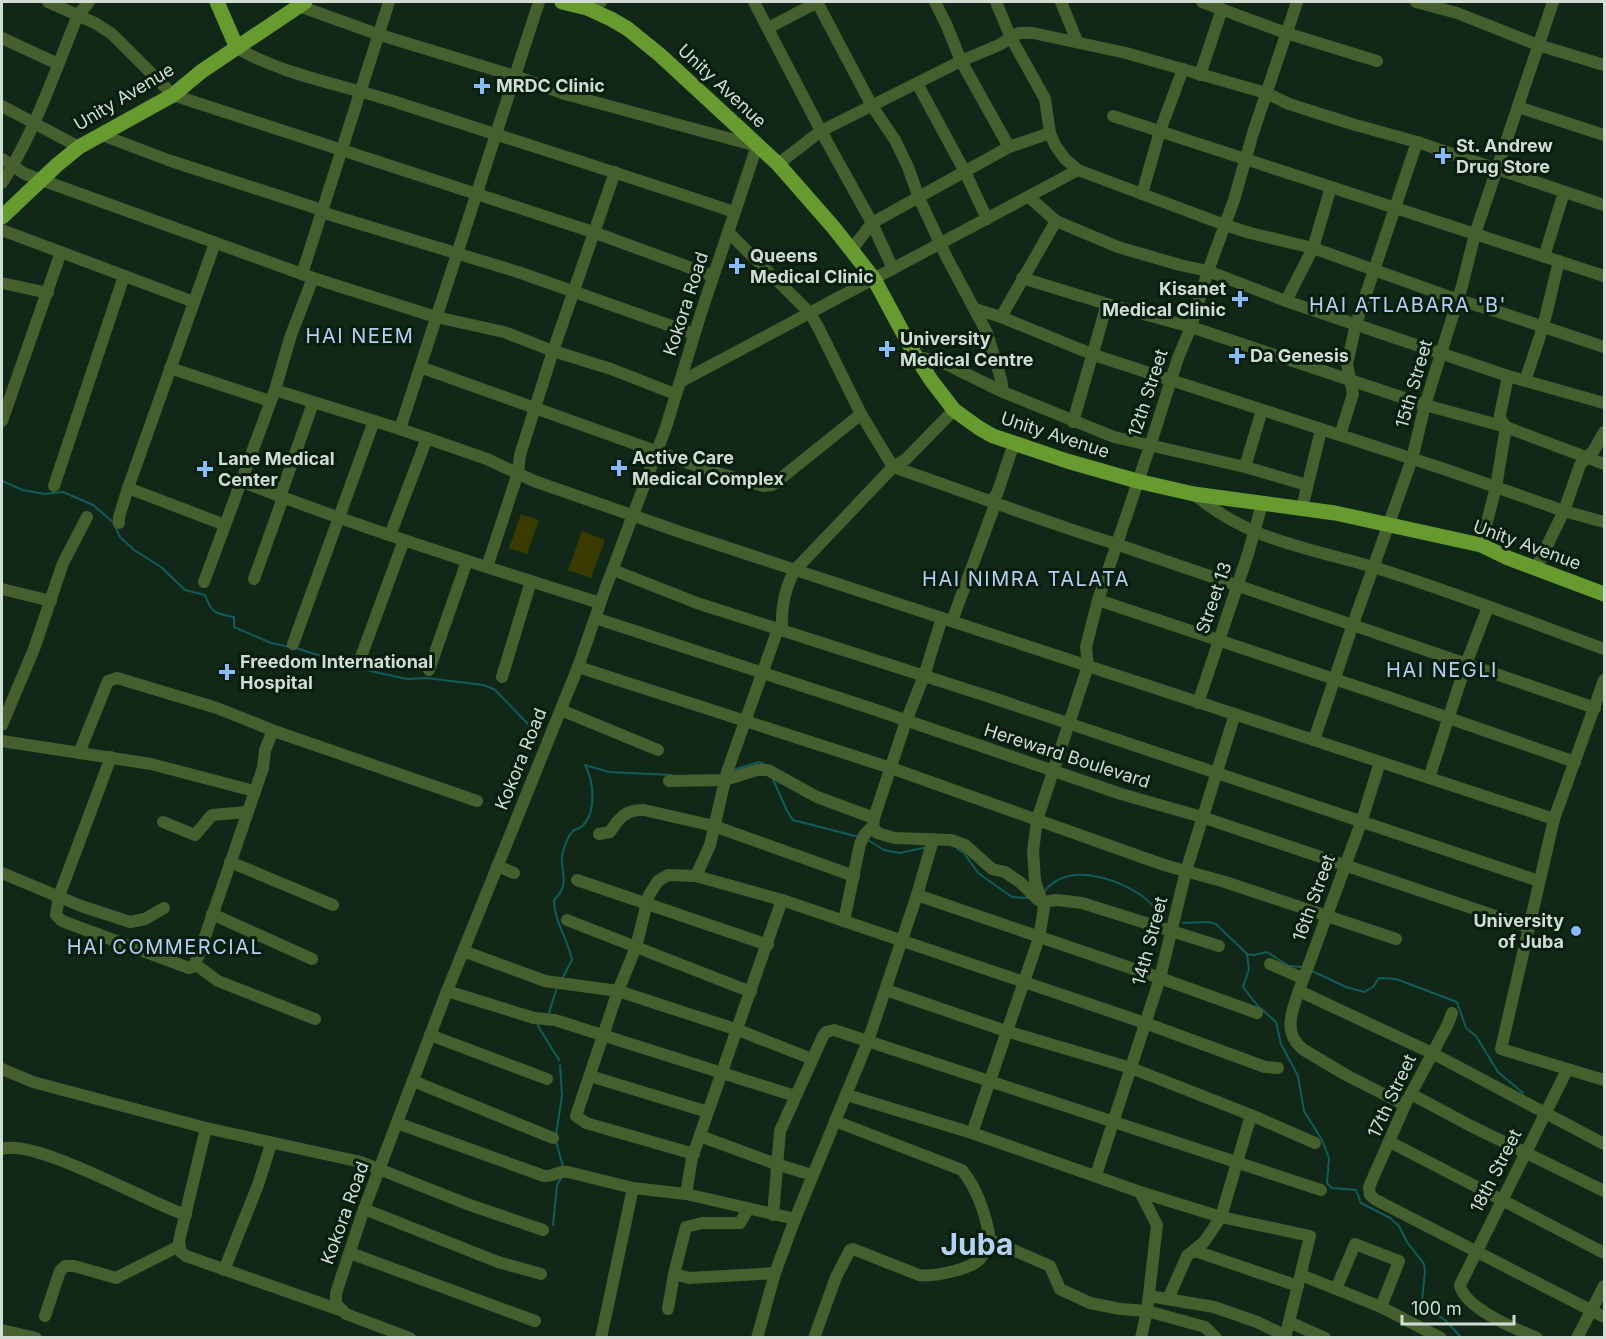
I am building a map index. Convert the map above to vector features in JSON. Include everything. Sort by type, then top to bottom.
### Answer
[{"type":"main road","points":[[217,2],[237,48]]},
{"type":"main road","name":"Unity Avenue","points":[[562,2],[594,5],[628,29],[660,55],[778,164],[852,249],[874,279],[916,357],[954,411],[979,428],[1067,461],[1137,481],[1194,494],[1302,508],[1480,545],[1508,558],[1605,594]]},
{"type":"main road","name":"Unity Avenue","points":[[2,217],[41,179],[79,147],[173,95],[202,71],[302,4]]},
{"type":"street","points":[[48,2],[112,34],[173,95],[593,232],[713,276]]},
{"type":"street","points":[[2,183],[7,162],[34,123],[78,15],[89,2]]},
{"type":"street","points":[[204,582],[272,395],[308,276],[322,211],[340,150],[388,2]]},
{"type":"street","points":[[400,429],[539,2]]},
{"type":"street","points":[[754,2],[872,223],[893,269]]},
{"type":"street","points":[[768,28],[817,2],[872,106],[895,140],[940,242],[987,333],[1002,392]]},
{"type":"street","points":[[934,2],[947,26],[961,62],[1009,147]]},
{"type":"street","points":[[996,2],[1011,38],[1045,99],[1050,133],[1060,153],[1078,170],[1225,225],[1313,248],[1458,300],[1605,347]]},
{"type":"street","points":[[1061,2],[1077,41]]},
{"type":"street","points":[[1202,2],[1286,33],[1377,61]]},
{"type":"street","name":"12th Street","points":[[972,1133],[1039,938],[1044,905],[1035,881],[1033,851],[1037,820],[1088,666],[1086,647],[1098,600],[1225,225],[1297,2]]},
{"type":"street","points":[[1416,2],[1457,13],[1539,45],[1605,65]]},
{"type":"street","name":"15th Street","points":[[1314,740],[1412,459],[1425,405],[1458,300],[1475,234],[1553,2]]},
{"type":"street","points":[[302,4],[377,34],[565,94],[757,146]]},
{"type":"street","points":[[1200,75],[1222,9]]},
{"type":"street","points":[[778,164],[821,131],[999,45],[1019,33],[1033,33],[1077,41],[1266,93],[1289,104],[1417,142],[1605,205]]},
{"type":"street","points":[[2,38],[58,64]]},
{"type":"street","points":[[237,48],[252,56],[360,93],[395,102],[734,212]]},
{"type":"street","points":[[1142,194],[1160,131],[1183,69]]},
{"type":"street","points":[[918,85],[965,172],[987,219]]},
{"type":"street","points":[[2,106],[79,147]]},
{"type":"street","points":[[1518,107],[1605,135]]},
{"type":"street","points":[[1113,116],[1605,276]]},
{"type":"street","points":[[852,249],[872,223],[1009,147],[1050,133]]},
{"type":"street","points":[[102,135],[168,160],[456,252],[694,334]]},
{"type":"street","points":[[1340,435],[1353,394],[1347,364],[1356,324],[1417,142]]},
{"type":"street","name":"Kokora Road","points":[[340,1311],[336,1304],[336,1293],[364,1209],[463,951],[578,668],[657,452],[757,146]]},
{"type":"street","points":[[7,162],[25,174],[308,276],[436,317],[504,332],[553,351],[678,388],[940,242],[1078,170]]},
{"type":"street","points":[[487,567],[518,473],[520,455],[553,351],[615,172]]},
{"type":"street","points":[[1286,301],[1313,248],[1331,187]]},
{"type":"street","points":[[1544,257],[1564,192]]},
{"type":"street","points":[[1029,197],[1056,221],[1118,247],[1208,271],[1286,301],[1508,376],[1605,403]]},
{"type":"street","points":[[1000,317],[1056,221]]},
{"type":"street","points":[[2,230],[194,302]]},
{"type":"street","points":[[728,232],[810,313],[861,414],[893,467],[1046,522],[1353,624],[1594,708]]},
{"type":"street","points":[[119,523],[128,488],[215,243]]},
{"type":"street","points":[[2,422],[62,252]]},
{"type":"street","points":[[1525,381],[1543,327],[1559,261]]},
{"type":"street","points":[[54,486],[124,276]]},
{"type":"street","points":[[1022,278],[1191,327],[1425,405],[1506,427],[1605,464]]},
{"type":"street","points":[[2,282],[48,293]]},
{"type":"street","points":[[1074,422],[1107,304]]},
{"type":"street","points":[[975,309],[1094,355],[1564,511],[1605,522]]},
{"type":"street","points":[[916,357],[940,362],[1002,392],[1114,437],[1245,467],[1306,485]]},
{"type":"street","points":[[170,368],[272,395],[313,403],[400,429],[487,459],[534,481],[795,570],[1554,819]]},
{"type":"street","points":[[420,368],[536,407],[657,452],[763,486],[772,484],[861,414]]},
{"type":"street","points":[[1480,545],[1496,487],[1506,427],[1500,415],[1508,376]]},
{"type":"street","points":[[254,579],[313,403]]},
{"type":"street","points":[[1245,467],[1262,410]]},
{"type":"street","points":[[696,876],[711,845],[725,780],[780,630],[784,597],[795,570],[893,467],[906,459],[954,411]]},
{"type":"street","points":[[293,644],[374,421]]},
{"type":"street","points":[[1302,508],[1321,430]]},
{"type":"street","points":[[1536,568],[1564,511],[1580,465],[1594,450],[1605,432]]},
{"type":"street","points":[[390,535],[427,438]]},
{"type":"street","points":[[844,921],[862,838],[873,822],[906,721],[987,530],[1014,443]]},
{"type":"street","points":[[240,481],[338,518],[600,603]]},
{"type":"street","points":[[128,488],[225,525]]},
{"type":"street","points":[[1194,494],[1213,511],[1254,533],[1373,567],[1605,649]]},
{"type":"street","name":"Street 13","points":[[1198,703],[1262,504]]},
{"type":"street","points":[[2,725],[34,649],[63,562],[87,517]]},
{"type":"street","points":[[358,665],[404,540]]},
{"type":"street","points":[[429,670],[467,561]]},
{"type":"street","points":[[613,570],[677,596],[1069,723],[1539,881]]},
{"type":"street","points":[[502,677],[531,581]]},
{"type":"street","points":[[2,589],[51,601]]},
{"type":"street","points":[[1098,600],[1575,762]]},
{"type":"street","points":[[1429,778],[1466,664],[1488,607]]},
{"type":"street","name":"Hereward Boulevard","points":[[595,618],[1121,794],[1202,817],[1346,864],[1528,927]]},
{"type":"street","points":[[578,668],[891,768],[1186,871],[1396,939]]},
{"type":"street","points":[[79,753],[108,681],[117,678],[217,708],[277,732],[477,801]]},
{"type":"street","points":[[1605,680],[1554,819],[1501,1049],[1605,1080]]},
{"type":"street","points":[[561,710],[658,750]]},
{"type":"street","name":"14th Street","points":[[1096,1175],[1160,978],[1186,871],[1235,714]]},
{"type":"street","points":[[111,757],[59,896],[56,915],[62,921],[183,967],[193,967],[263,768],[270,735],[277,732]]},
{"type":"street","points":[[2,741],[111,757],[180,771],[254,791]]},
{"type":"street","name":"16th Street","points":[[1380,762],[1362,820],[1302,978],[1290,1015],[1289,1028],[1298,1046],[1346,1075],[1405,1106]]},
{"type":"street","points":[[669,781],[725,780],[757,770],[768,770],[817,797],[873,822],[877,833],[914,840],[951,840],[965,845],[992,868],[1005,872],[1021,883],[1044,905],[1057,900],[1082,903],[1219,946]]},
{"type":"street","points":[[599,834],[608,833],[624,814],[633,809],[644,810],[714,826],[854,876]]},
{"type":"street","points":[[163,822],[195,835],[212,815],[247,812]]},
{"type":"street","points":[[757,1338],[775,1273],[795,1218],[868,1041],[933,840]]},
{"type":"street","points":[[230,862],[333,905]]},
{"type":"street","points":[[497,866],[514,873]]},
{"type":"street","points":[[2,873],[130,922],[145,919],[164,908]]},
{"type":"street","points":[[694,1154],[578,1119],[576,1113],[618,991],[636,947],[649,895],[658,880],[668,875],[696,876],[782,900],[1145,1023],[1265,1067],[1278,1068]]},
{"type":"street","points":[[578,880],[768,945]]},
{"type":"street","points":[[917,895],[1257,1013]]},
{"type":"street","points":[[686,1194],[694,1154],[782,900]]},
{"type":"street","points":[[212,914],[312,958]]},
{"type":"street","points":[[567,921],[751,992]]},
{"type":"street","points":[[463,951],[545,981],[618,991],[738,1030],[812,1059]]},
{"type":"street","points":[[195,964],[218,981],[315,1018]]},
{"type":"street","points":[[1270,964],[1302,978]]},
{"type":"street","points":[[886,990],[1006,1031],[1131,1068],[1315,1143]]},
{"type":"street","points":[[1299,991],[1432,1053],[1605,1144]]},
{"type":"street","points":[[447,992],[534,1018],[555,1020],[795,1096]]},
{"type":"street","name":"17th Street","points":[[1452,1013],[1405,1106],[1369,1187],[1370,1195],[1376,1200],[1476,1250]]},
{"type":"street","points":[[773,1215],[780,1131],[823,1036],[829,1031],[840,1031],[1321,1190]]},
{"type":"street","points":[[430,1035],[547,1079]]},
{"type":"street","name":"18th Street","points":[[1537,1338],[1482,1311],[1460,1289],[1461,1279],[1567,1070]]},
{"type":"street","points":[[2,1085],[4,1071],[33,1082],[206,1128],[271,1144],[350,1159],[380,1168],[467,1204],[543,1230]]},
{"type":"street","points":[[590,1076],[708,1112]]},
{"type":"street","points":[[413,1081],[553,1138]]},
{"type":"street","points":[[1411,1094],[1605,1191]]},
{"type":"street","points":[[847,1095],[972,1133],[1140,1192],[1221,1217],[1310,1236],[1286,1337],[1257,1322],[1214,1307],[1149,1296]]},
{"type":"street","points":[[1168,1299],[1187,1256],[1195,1251],[1221,1217],[1251,1115]]},
{"type":"street","points":[[814,1338],[836,1277],[850,1250],[853,1249],[928,1277],[973,1264],[986,1252],[990,1240],[987,1224],[971,1182],[962,1170],[835,1121]]},
{"type":"street","points":[[397,1124],[544,1176],[560,1171],[568,1172],[633,1188],[686,1194],[773,1215],[795,1218]]},
{"type":"street","points":[[206,1128],[179,1246],[181,1252],[186,1256],[410,1338]]},
{"type":"street","points":[[700,1136],[812,1175]]},
{"type":"street","points":[[1390,1142],[1605,1253]]},
{"type":"street","points":[[224,1270],[258,1185],[271,1144]]},
{"type":"street","points":[[3,1148],[20,1149],[61,1161],[186,1215]]},
{"type":"street","points":[[601,1338],[633,1188]]},
{"type":"street","points":[[1140,1192],[1156,1225],[1149,1296],[1141,1338]]},
{"type":"street","points":[[364,1209],[498,1262],[540,1274]]},
{"type":"street","points":[[668,1309],[686,1227],[702,1223],[741,1223],[748,1209]]},
{"type":"street","points":[[990,1240],[1050,1266],[1060,1289],[1090,1303],[1147,1311],[1205,1327],[1216,1338]]},
{"type":"street","points":[[1336,1289],[1355,1244],[1399,1261],[1381,1307]]},
{"type":"street","points":[[45,1316],[60,1271],[65,1266],[74,1266],[116,1278],[179,1246]]},
{"type":"street","points":[[1476,1250],[1605,1317]]},
{"type":"street","points":[[1195,1251],[1299,1281],[1336,1289],[1381,1307],[1441,1338]]},
{"type":"street","points":[[350,1253],[535,1321]]},
{"type":"street","points":[[674,1274],[688,1278],[775,1273]]},
{"type":"street","points":[[1576,1338],[1605,1286]]},
{"type":"street","points":[[1289,1322],[1326,1338]]},
{"type":"street","points":[[2,1330],[36,1338]]},
{"type":"shaded area","points":[[521,514],[539,520],[527,554],[509,548]]},
{"type":"shaded area","points":[[582,531],[605,540],[591,578],[568,570]]},
{"type":"waterway","points":[[2,481],[23,490],[45,494],[63,492],[93,505],[113,522],[120,537],[134,550],[161,567],[185,590],[205,595],[215,612],[234,617],[234,627],[271,643],[290,647]]},
{"type":"waterway","points":[[296,648],[353,666]]},
{"type":"waterway","points":[[361,669],[407,679],[427,678],[483,685],[494,689],[532,728]]},
{"type":"waterway","points":[[733,770],[759,762],[764,764]]},
{"type":"waterway","points":[[585,765],[609,772],[671,775]]},
{"type":"waterway","points":[[562,979],[572,960],[556,916],[554,900],[563,887],[562,856],[569,836],[586,821],[592,806],[592,788],[585,765]]},
{"type":"waterway","points":[[773,779],[793,820],[859,837]]},
{"type":"waterway","points":[[868,840],[884,850],[900,853],[927,847]]},
{"type":"waterway","points":[[957,849],[964,853],[978,873],[1012,897],[1029,898]]},
{"type":"waterway","points":[[1044,892],[1053,883],[1064,878],[1089,875],[1115,882],[1138,893],[1165,918]]},
{"type":"waterway","points":[[1183,923],[1216,924],[1247,954],[1249,969],[1243,987],[1257,1005],[1276,1022],[1281,1044],[1298,1076],[1304,1111],[1322,1140],[1329,1158],[1327,1183],[1332,1188],[1356,1190],[1361,1203],[1390,1218],[1399,1226],[1407,1242],[1424,1264],[1422,1301],[1424,1306],[1445,1320],[1462,1338]]},
{"type":"waterway","points":[[1247,954],[1267,952],[1289,966],[1302,967]]},
{"type":"waterway","points":[[1310,970],[1346,987],[1364,992],[1373,987],[1379,978],[1396,979],[1457,1002],[1466,1028],[1476,1036],[1498,1072],[1523,1093]]},
{"type":"waterway","points":[[547,1015],[557,987]]},
{"type":"waterway","points":[[538,1023],[559,1060]]},
{"type":"waterway","points":[[556,1135],[562,1096],[560,1065]]},
{"type":"waterway","points":[[556,1141],[563,1167]]},
{"type":"waterway","points":[[553,1225],[557,1185],[563,1175]]},
{"type":"place","name":"MRDC Clinic","points":[[482,86]]},
{"type":"place","name":"St. Andrew Drug Store","points":[[1443,156]]},
{"type":"place","name":"Queens Medical Clinic","points":[[737,266]]},
{"type":"place","name":"Kisanet Medical Clinic","points":[[1240,299]]},
{"type":"place","name":"University Medical Centre","points":[[887,349]]},
{"type":"place","name":"Da Genesis","points":[[1237,356]]},
{"type":"place","name":"Active Care Medical Complex","points":[[619,468]]},
{"type":"place","name":"Lane Medical Center","points":[[205,469]]},
{"type":"place","name":"Freedom International Hospital","points":[[227,672]]},
{"type":"place","name":"University of Juba","points":[[1576,931]]},
{"type":"district","name":"HAI ATLABARA 'B'","points":[[1408,305]]},
{"type":"district","name":"HAI NEEM","points":[[360,336]]},
{"type":"district","name":"HAI NIMRA TALATA","points":[[1026,579]]},
{"type":"district","name":"HAI NEGLI","points":[[1442,670]]},
{"type":"district","name":"HAI COMMERCIAL","points":[[165,947]]},
{"type":"district","name":"Juba","points":[[977,1245]]}]
